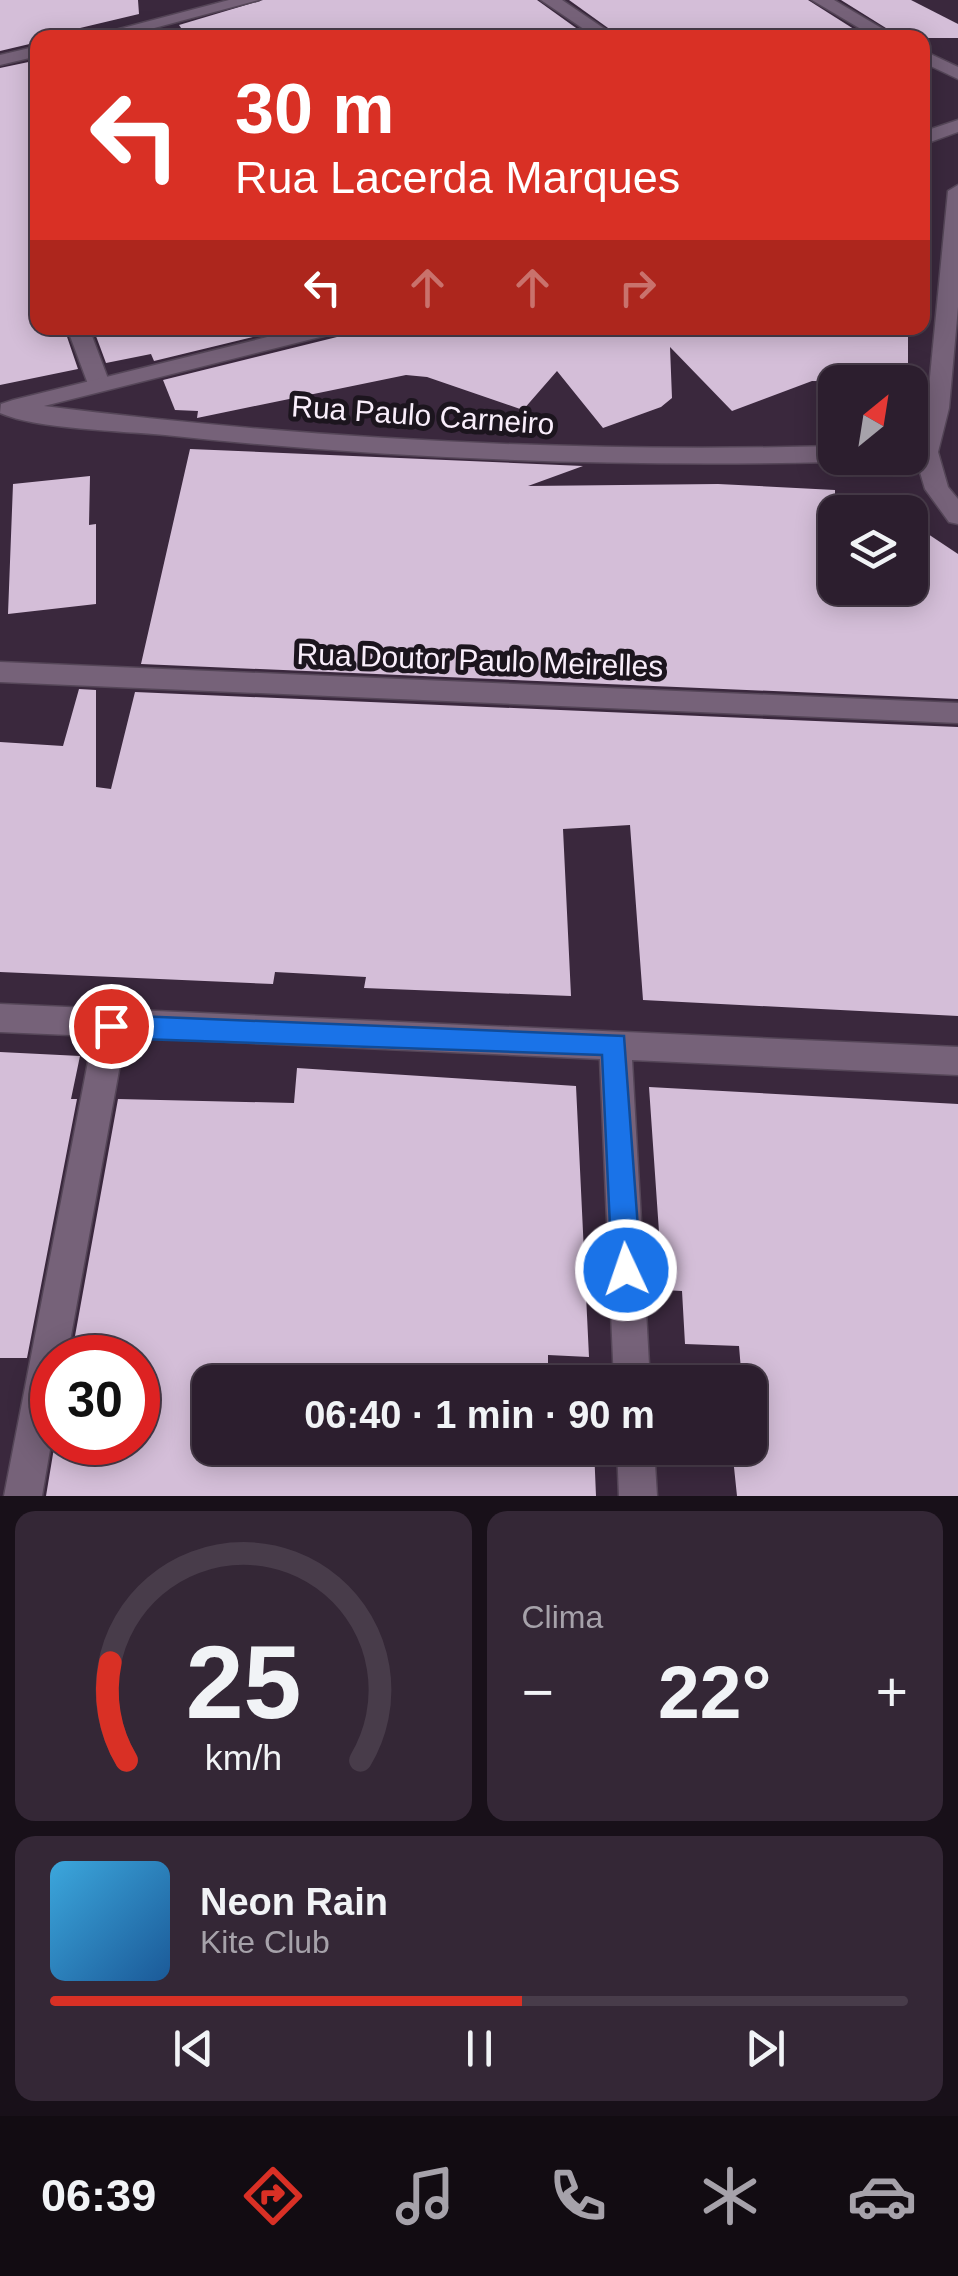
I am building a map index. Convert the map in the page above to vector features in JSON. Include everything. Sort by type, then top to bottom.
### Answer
[{"type":"street","points":[[126,30],[250,0]]},
{"type":"street","points":[[550,0],[599,30]]},
{"type":"street","points":[[821,0],[875,30]]},
{"type":"street","points":[[0,60],[30,53]]},
{"type":"street","points":[[930,59],[958,74]]},
{"type":"street","points":[[930,136],[958,126]]},
{"type":"street","points":[[928,430],[938,408],[958,190]]},
{"type":"street","points":[[81,335],[99,384]]},
{"type":"street","points":[[4,409],[299,335]]},
{"type":"street","name":"Rua Paulo Carneiro","points":[[4,409],[180,428],[536,452],[742,458],[818,455]]},
{"type":"street","points":[[928,471],[958,516]]},
{"type":"street","name":"Rua Doutor Paulo Meirelles","points":[[0,672],[958,713]]},
{"type":"street","points":[[0,1018],[958,1062]]},
{"type":"street","points":[[24,1496],[111,1026]]},
{"type":"street","points":[[615,1044],[631,1365]]},
{"type":"street","points":[[637,1465],[638,1496]]},
{"type":"building","points":[[0,0],[138,0],[139,14],[72,30],[30,30],[30,44],[0,51]]},
{"type":"building","points":[[263,0],[537,0],[579,30],[182,30],[179,25]]},
{"type":"building","points":[[569,0],[808,0],[855,30],[611,30]]},
{"type":"building","points":[[841,0],[911,0],[958,24],[958,38],[930,38],[930,30],[889,30]]},
{"type":"building","points":[[30,62],[30,335],[66,335],[78,369],[0,385],[0,68]]},
{"type":"building","points":[[96,335],[261,335],[154,361],[151,354],[106,363]]},
{"type":"building","points":[[338,335],[908,335],[908,365],[818,365],[818,381],[732,411],[670,347],[672,398],[661,407],[603,428],[557,371],[523,410],[427,377],[406,375],[197,418],[198,411],[175,410],[163,380]]},
{"type":"building","points":[[190,449],[583,466],[528,486],[718,484],[835,490],[835,495],[818,495],[818,605],[928,605],[928,534],[958,554],[958,699],[141,664]]},
{"type":"building","points":[[90,476],[89,525],[96,524],[96,604],[8,614],[13,484]]},
{"type":"building","points":[[79,689],[96,690],[96,787],[111,789],[135,692],[958,727],[958,1016],[643,1000],[630,825],[563,829],[571,996],[364,988],[366,977],[275,972],[273,984],[0,972],[0,742],[63,746]]},
{"type":"building","points":[[0,1052],[80,1056],[71,1099],[77,1099],[27,1358],[0,1358]]},
{"type":"building","points":[[297,1068],[576,1086],[589,1357],[548,1355],[548,1365],[192,1365],[192,1465],[595,1465],[596,1496],[46,1496],[51,1465],[160,1465],[160,1335],[75,1335],[118,1099],[294,1103]]},
{"type":"building","points":[[649,1087],[958,1104],[958,1496],[737,1496],[734,1465],[767,1465],[767,1365],[741,1365],[739,1346],[685,1344],[682,1291],[663,1290]]},
{"type":"route","points":[[111,1026],[615,1044],[626,1270]]}]
